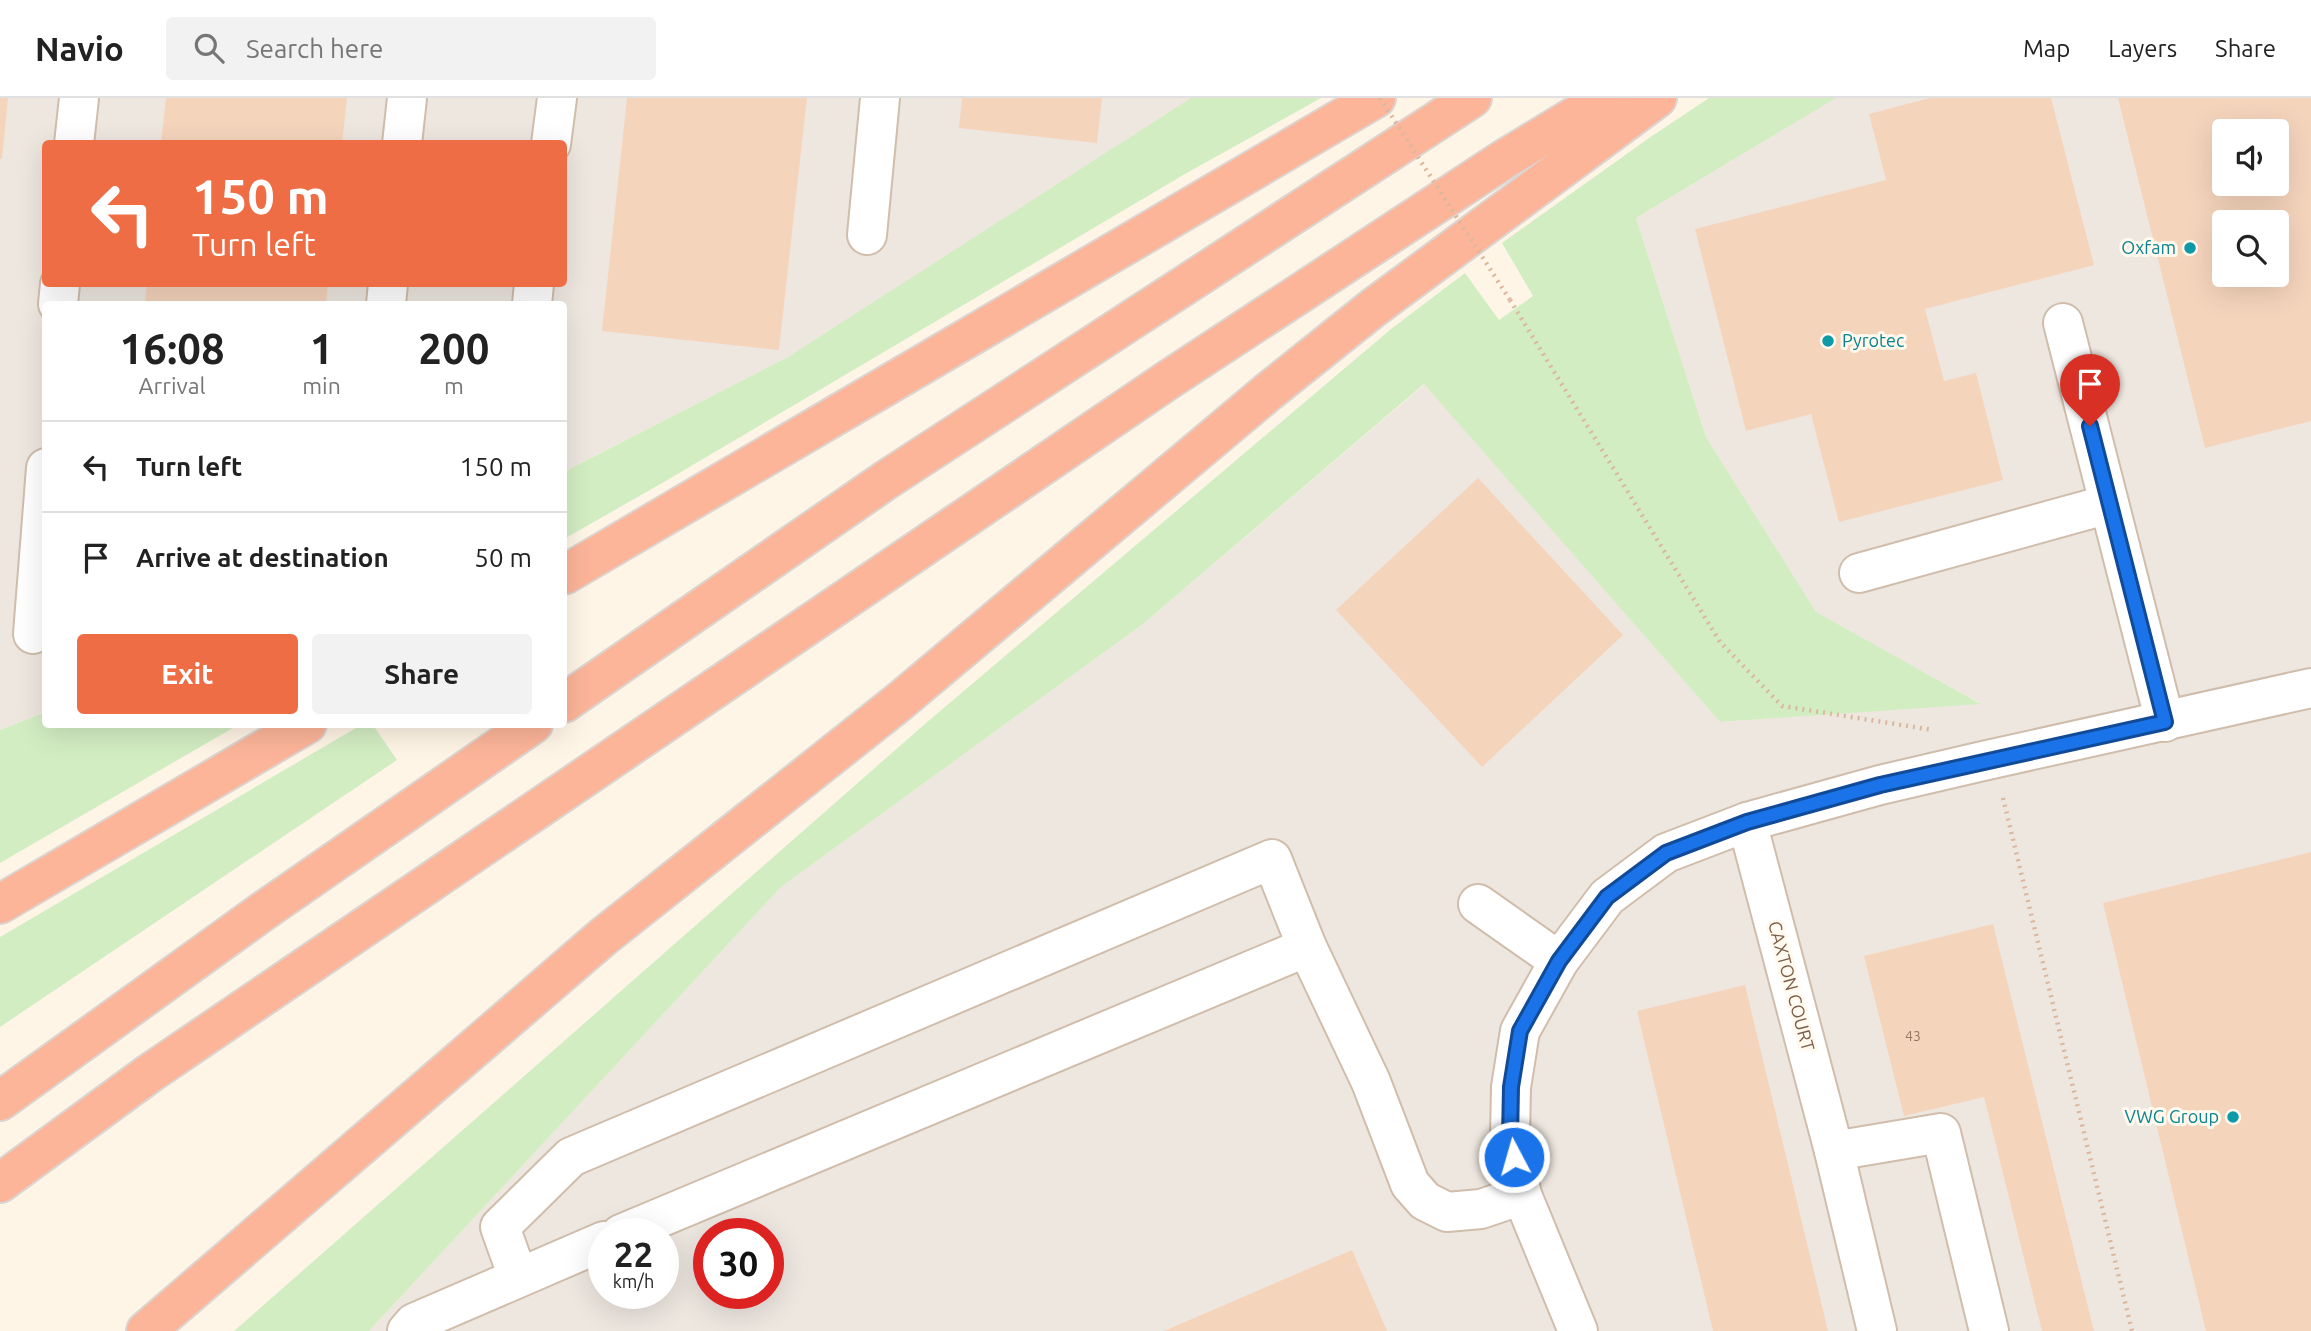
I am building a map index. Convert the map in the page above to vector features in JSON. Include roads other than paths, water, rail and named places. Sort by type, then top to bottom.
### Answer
[{"type":"highway","points":[[567,573],[1378,98]]},
{"type":"highway","points":[[567,701],[886,480],[1472,98]]},
{"type":"highway","points":[[0,1183],[150,1073],[1168,380],[1503,160],[1605,98]]},
{"type":"highway","points":[[146,1331],[603,937],[899,702],[1268,392],[1373,308],[1657,98]]},
{"type":"highway","points":[[0,904],[300,728]]},
{"type":"highway","points":[[0,1101],[262,912],[527,728]]},
{"type":"street","points":[[74,140],[79,98]]},
{"type":"street","points":[[402,140],[407,98]]},
{"type":"street","points":[[551,140],[556,98]]},
{"type":"street","points":[[867,234],[880,98]]},
{"type":"street","points":[[2063,323],[2165,722]]},
{"type":"street","points":[[1859,573],[2109,504]]},
{"type":"street","points":[[33,634],[42,519]]},
{"type":"street","points":[[1578,1331],[1522,1195],[1510,1138],[1511,1087],[1520,1031],[1559,961],[1607,897],[1666,853],[1747,822],[1880,785],[2311,688]]},
{"type":"street","name":"CAXTON COURT","points":[[1747,822],[1834,1151],[1877,1331]]},
{"type":"street","points":[[518,1277],[500,1227],[571,1157],[1272,859],[1307,947],[1371,1082],[1410,1184],[1425,1201],[1447,1212],[1481,1209],[1522,1195]]},
{"type":"street","points":[[1478,904],[1559,961]]},
{"type":"street","points":[[659,1218],[1307,947]]},
{"type":"street","points":[[1834,1151],[1941,1133],[1989,1331]]},
{"type":"street","points":[[407,1331],[414,1323],[588,1248]]},
{"type":"place","name":"Oxfam","points":[[2190,248]]},
{"type":"place","name":"Pyrotec","points":[[1828,341]]},
{"type":"place","name":"VWG Group","points":[[2233,1117]]}]
